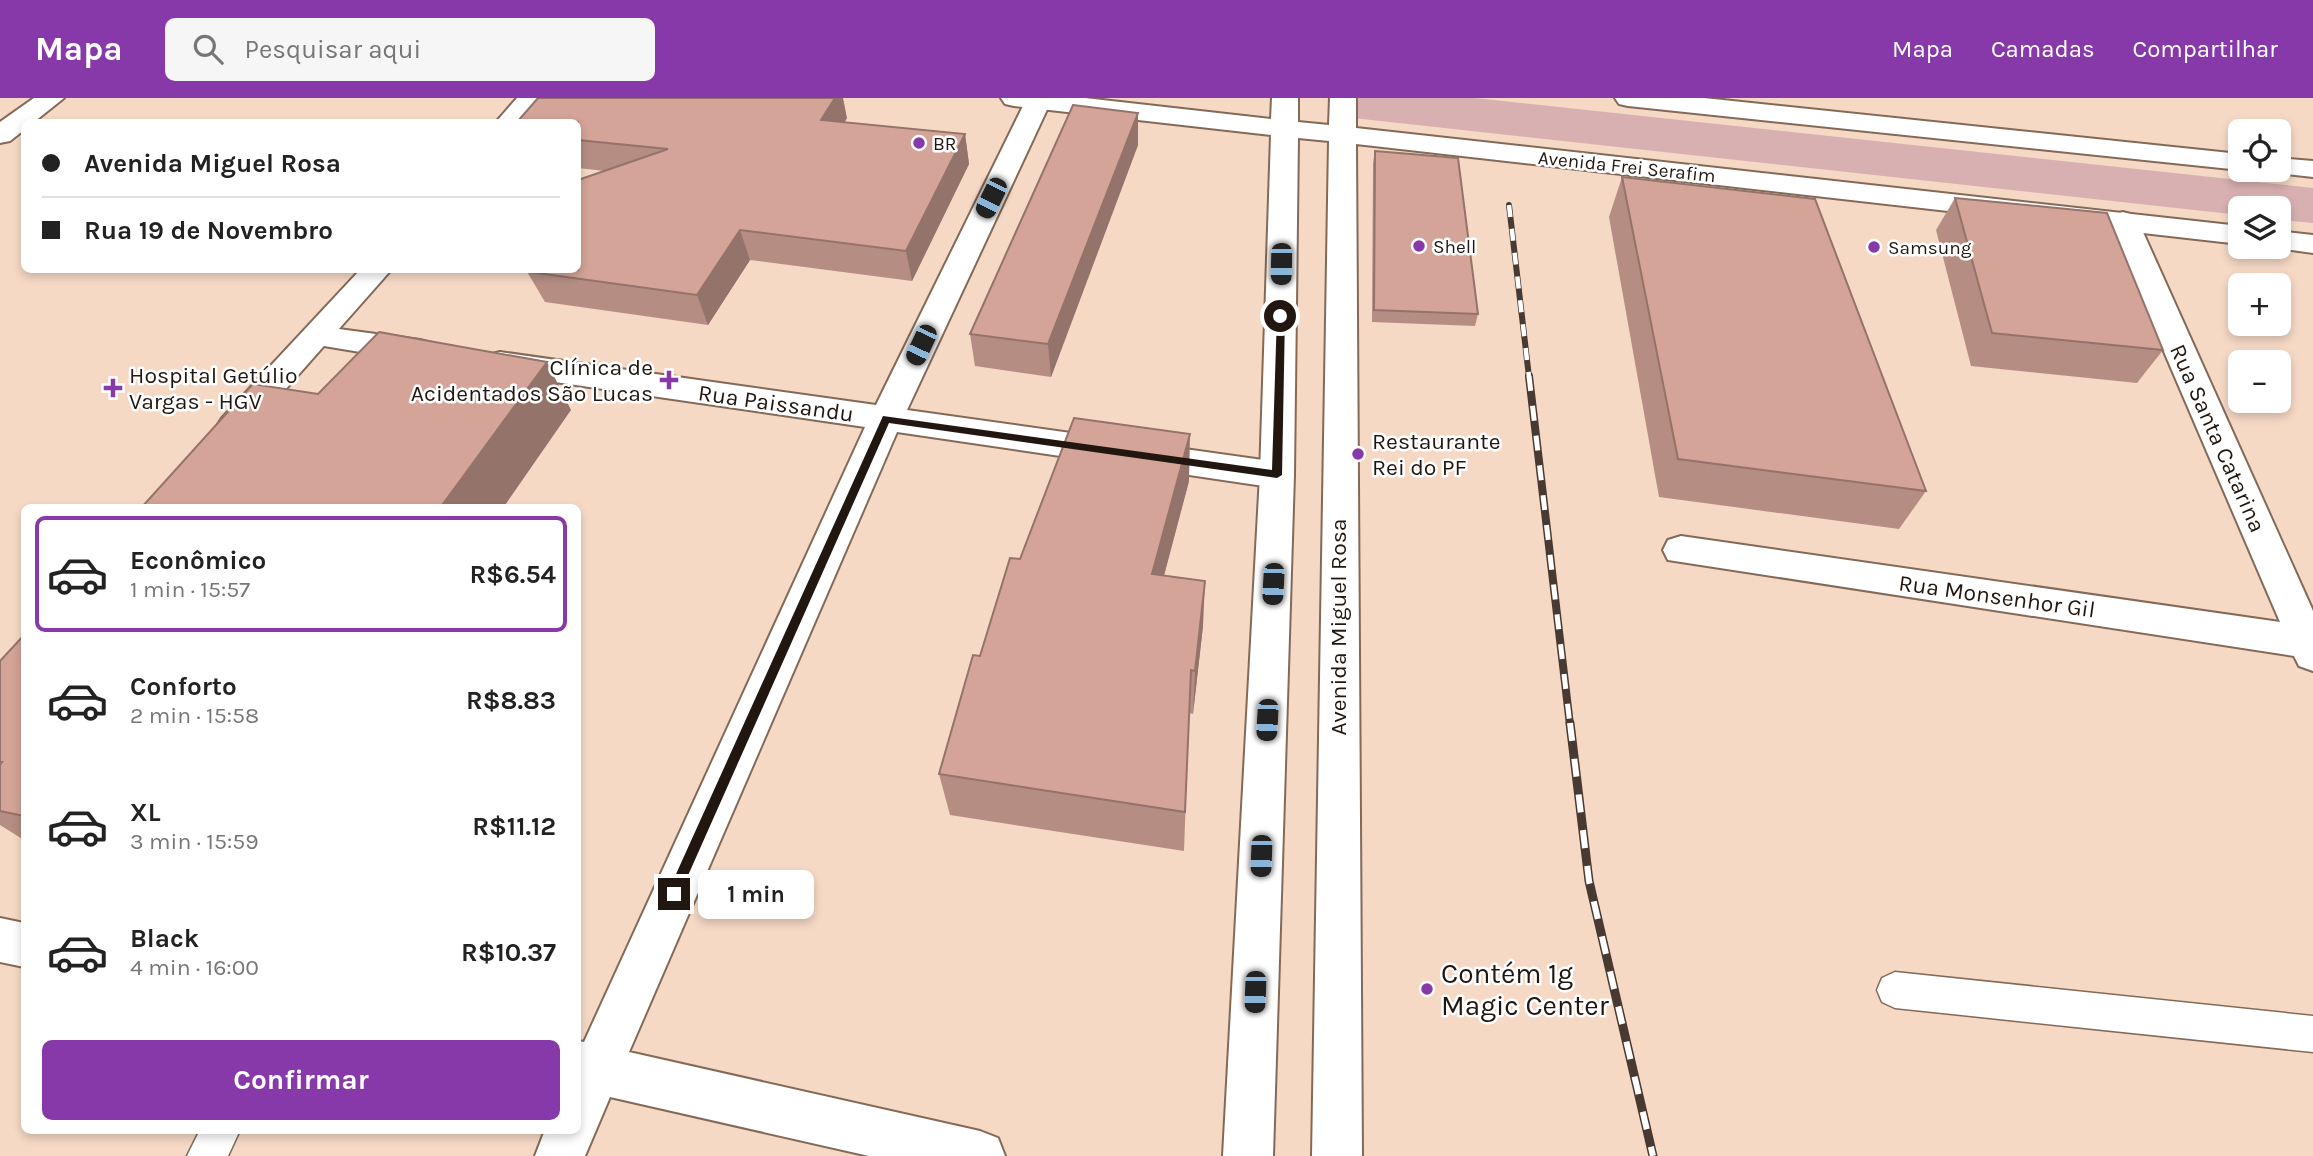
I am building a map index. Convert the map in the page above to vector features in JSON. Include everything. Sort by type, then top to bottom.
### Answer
[{"type":"main road","points":[[22,119],[51,98]]},
{"type":"main road","points":[[512,119],[531,98]]},
{"type":"main road","points":[[1628,98],[2228,161]]},
{"type":"main road","points":[[581,1095],[586,1067],[886,419],[1026,99]]},
{"type":"main road","name":"Avenida Frei Serafim","points":[[1026,99],[1343,116],[2228,234]]},
{"type":"main road","points":[[1248,1156],[1277,475],[1285,113]]},
{"type":"main road","name":"Avenida Miguel Rosa","points":[[1337,1156],[1343,116]]},
{"type":"main road","points":[[0,135],[21,120]]},
{"type":"main road","points":[[2291,167],[2313,169]]},
{"type":"main road","name":"Rua Santa Catarina","points":[[2123,221],[2311,647]]},
{"type":"main road","points":[[2291,241],[2313,244]]},
{"type":"main road","points":[[215,447],[373,273]]},
{"type":"main road","name":"Rua Paissandu","points":[[317,336],[1277,475]]},
{"type":"main road","name":"Rua Monsenhor Gil","points":[[1681,550],[2311,647]]},
{"type":"main road","points":[[0,940],[21,944]]},
{"type":"main road","points":[[586,1067],[980,1156]]},
{"type":"main road","points":[[560,1156],[568,1134]]},
{"type":"lane","points":[[1895,990],[2313,1034]]},
{"type":"lane","points":[[207,1156],[219,1134]]},
{"type":"shaded area","points":[[1353,98],[1475,98],[2228,179],[2228,182],[2313,188],[2313,223],[2291,221],[2291,196],[2228,196],[2228,214],[1353,118]]},
{"type":"building","points":[[538,98],[835,98],[821,120],[965,134],[906,251],[740,230],[697,295],[537,273],[581,273],[581,179],[668,149],[581,140],[581,119],[520,119]]},
{"type":"building","points":[[1073,105],[1138,113],[1048,344],[970,334]]},
{"type":"building","name":"Shell","points":[[1375,151],[1458,158],[1478,314],[1374,310]]},
{"type":"building","points":[[1622,177],[1815,199],[1926,491],[1678,459]]},
{"type":"building","points":[[1955,198],[2107,213],[2163,350],[1992,333]]},
{"type":"building","points":[[379,332],[547,362],[443,504],[145,504],[253,384],[318,394]]},
{"type":"building","points":[[1074,418],[1190,434],[1152,574],[1205,581],[1195,671],[1191,670],[1185,812],[939,774],[973,655],[980,656],[1010,558],[1020,559]]},
{"type":"building","points":[[21,638],[21,815],[0,811],[0,661]]},
{"type":"railway","points":[[1509,205],[1529,377]]},
{"type":"railway","points":[[1529,376],[1570,725]]},
{"type":"railway","points":[[1570,723],[1589,881],[1653,1156]]},
{"type":"place","name":"BR","points":[[919,143]]},
{"type":"place","name":"Shell","points":[[1419,246]]},
{"type":"place","name":"Samsung","points":[[1874,247]]},
{"type":"place","name":"Clínica de Acidentados São Lucas","points":[[669,380]]},
{"type":"place","name":"Hospital Getúlio Vargas - HGV","points":[[113,388]]},
{"type":"place","name":"Restaurante Rei do PF","points":[[1358,454]]},
{"type":"place","name":"Contém 1g Magic Center","points":[[1427,989]]},
{"type":"route","points":[[674,894],[886,419],[1277,475],[1280,316]]}]
